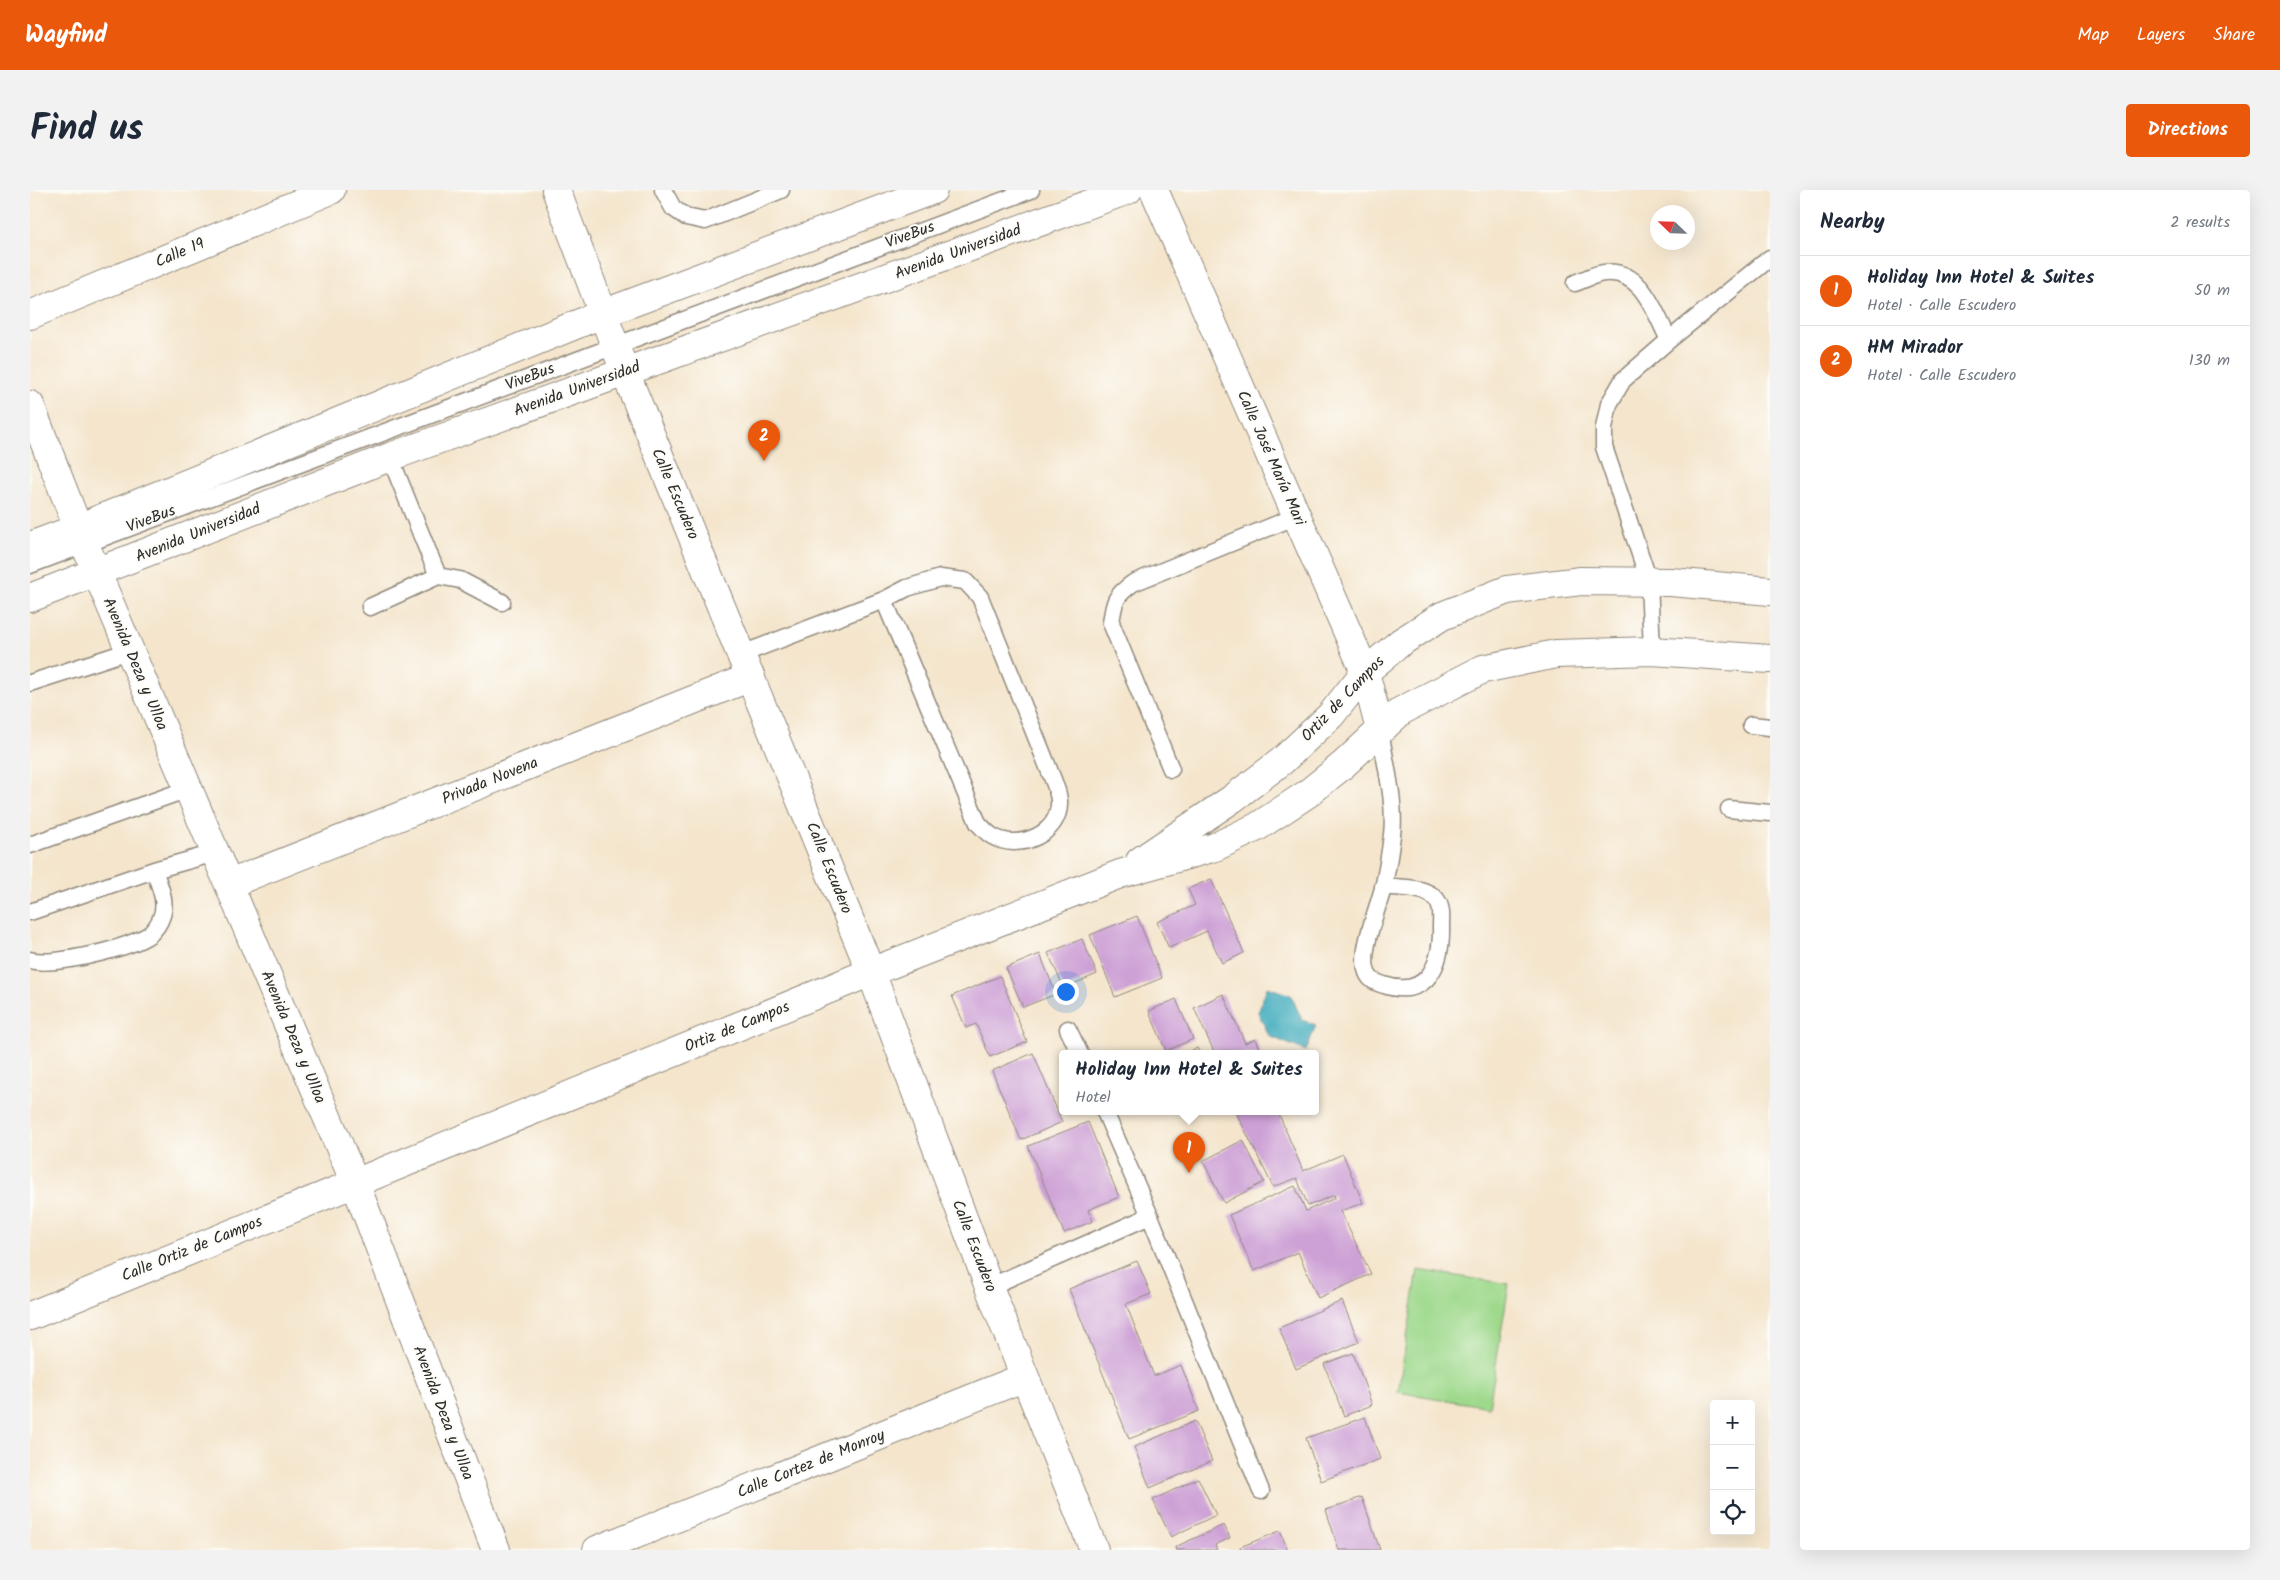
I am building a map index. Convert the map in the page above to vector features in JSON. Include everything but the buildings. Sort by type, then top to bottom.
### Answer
[{"type":"street","name":"Calle 19","points":[[30,315],[331,190]]},
{"type":"street","name":"Calle Escudero","points":[[556,190],[614,346],[747,665],[871,972],[989,1288],[1094,1550]]},
{"type":"street","points":[[30,546],[81,536],[602,314],[933,190]]},
{"type":"street","name":"Avenida Universidad","points":[[30,598],[390,457],[1128,190]]},
{"type":"street","name":"Calle José María Mari","points":[[1154,190],[1365,672],[1380,730]]},
{"type":"street","name":"Avenida Deza y Ulloa","points":[[30,405],[81,536],[98,572],[129,651],[355,1183],[496,1550]]},
{"type":"street","name":"Ortiz de Campos","points":[[1120,874],[1232,799],[1282,761],[1331,715],[1365,672],[1401,642],[1442,616],[1507,590],[1581,581],[1649,581],[1770,591]]},
{"type":"street","name":"Ortiz de Campos","points":[[355,1183],[871,972],[1120,874],[1215,847],[1257,827],[1306,794],[1343,765],[1401,711],[1483,670],[1556,654],[1652,651],[1770,659]]},
{"type":"street","name":"Privada Novena","points":[[229,884],[747,665]]},
{"type":"street","name":"Calle Ortiz de Campos","points":[[30,1316],[355,1183]]},
{"type":"street","name":"Calle Cortez de Monroy","points":[[597,1550],[1025,1377]]},
{"type":"lane","points":[[663,190],[673,208],[686,217],[704,221],[781,190]]},
{"type":"lane","name":"ViveBus","points":[[30,565],[81,536],[614,346],[1031,190]]},
{"type":"lane","points":[[1652,651],[1649,581],[1604,447],[1604,428],[1609,404],[1623,380],[1770,258]]},
{"type":"lane","points":[[1574,283],[1604,273],[1620,274],[1635,282],[1644,291],[1669,340]]},
{"type":"lane","points":[[390,457],[438,576]]},
{"type":"lane","points":[[1171,769],[1111,623],[1113,605],[1119,593],[1134,583],[1297,516]]},
{"type":"lane","points":[[370,607],[438,576],[460,580],[502,602]]},
{"type":"lane","points":[[747,665],[907,588],[940,578],[965,581],[980,597],[1051,773],[1060,802],[1053,824],[1033,839],[1014,842],[993,837],[978,823],[884,600]]},
{"type":"lane","points":[[30,683],[129,651]]},
{"type":"lane","points":[[1752,725],[1770,727]]},
{"type":"lane","points":[[1380,730],[1392,812],[1392,834],[1384,886],[1369,936],[1365,966],[1373,982],[1389,987],[1408,988],[1426,981],[1437,965],[1441,937],[1440,907],[1435,897],[1426,892],[1384,886]]},
{"type":"lane","points":[[30,845],[188,789]]},
{"type":"lane","points":[[1729,809],[1770,813]]},
{"type":"lane","points":[[30,912],[154,870],[215,853]]},
{"type":"lane","points":[[30,960],[43,962],[96,955],[148,935],[161,920],[164,910],[164,901],[154,870]]},
{"type":"lane","points":[[1068,1028],[1078,1050]]},
{"type":"lane","points":[[1106,1115],[1150,1216],[1261,1491]]},
{"type":"lane","points":[[989,1288],[1150,1216]]},
{"type":"green space","points":[[1418,1270],[1509,1284],[1489,1407],[1398,1392]]},
{"type":"water","points":[[1267,987],[1291,995],[1302,1020],[1316,1025],[1306,1050],[1269,1036],[1258,1012]]},
{"type":"place","name":"HM Mirador","points":[[764,461]]},
{"type":"place","name":"Holiday Inn Hotel & Suites","points":[[1189,1173]]}]
